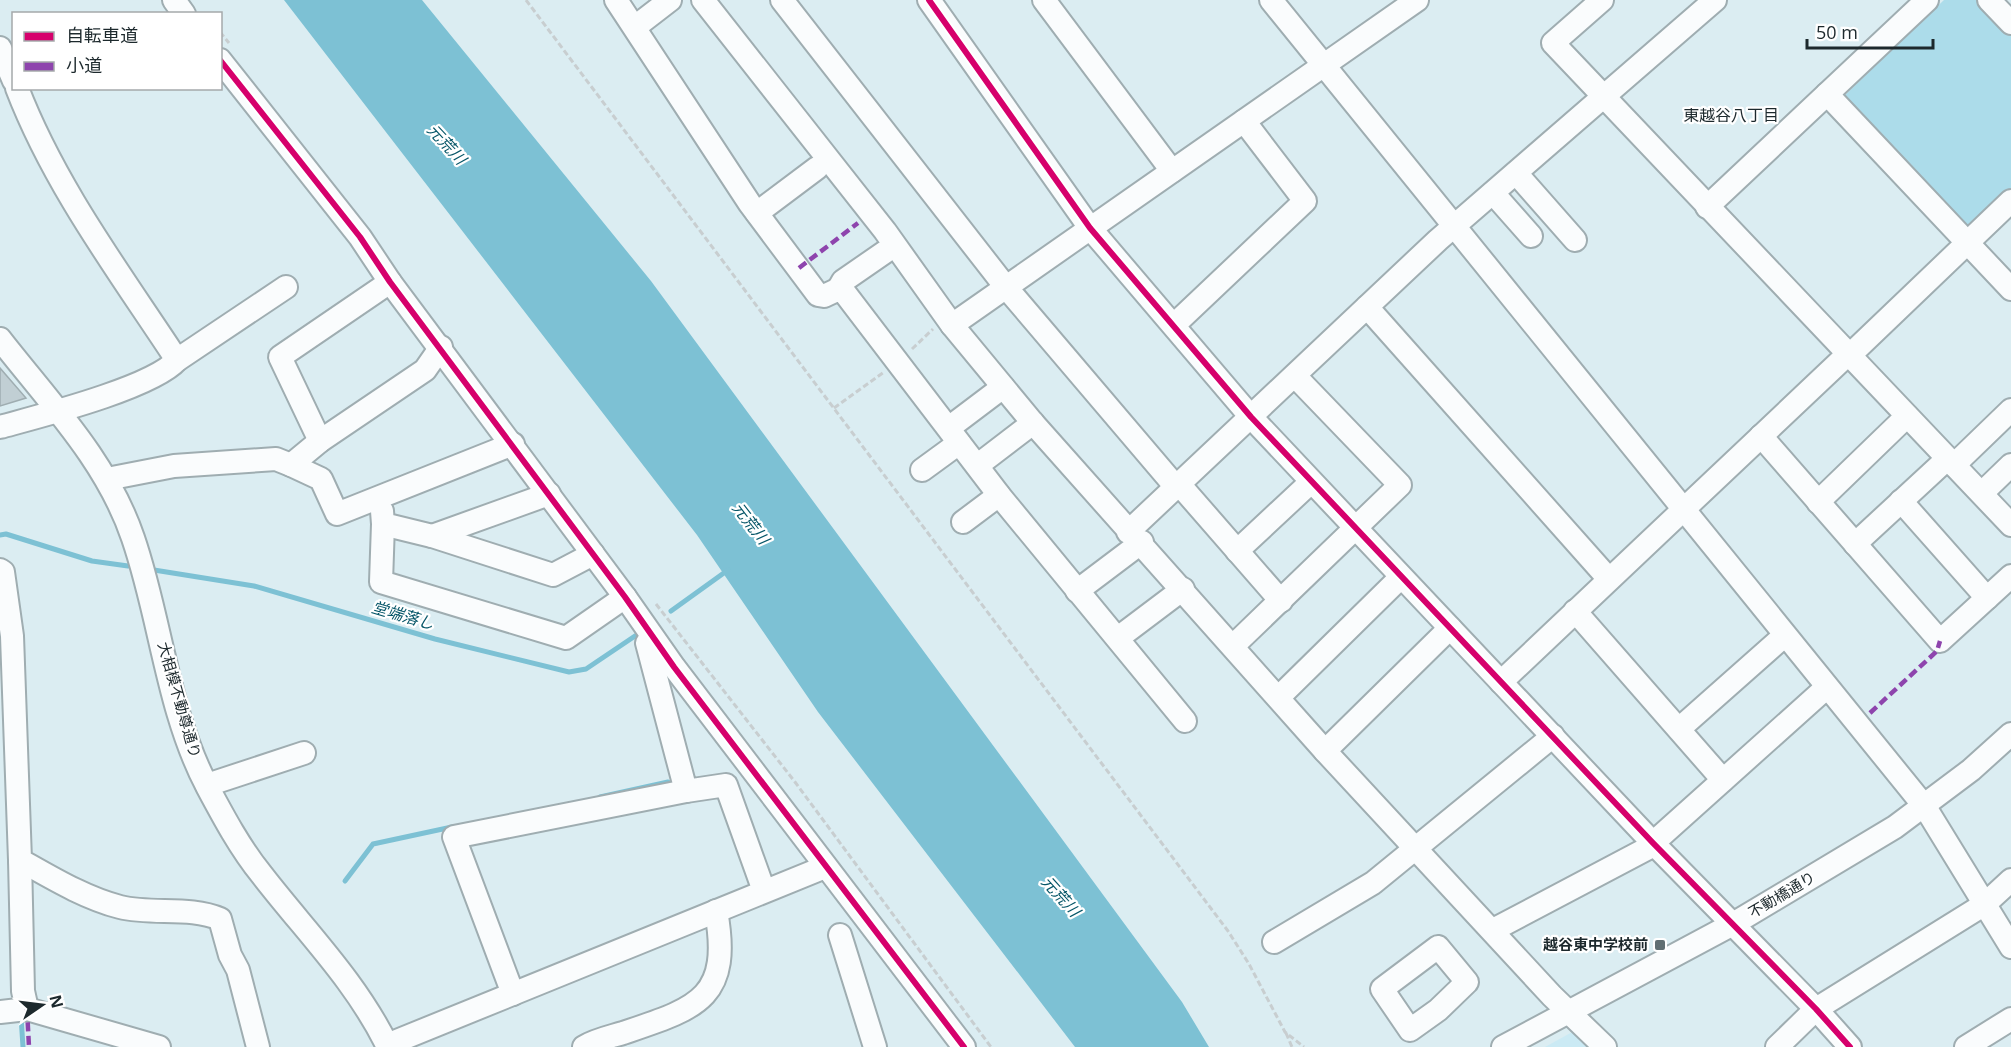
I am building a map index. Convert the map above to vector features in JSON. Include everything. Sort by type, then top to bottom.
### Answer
[{"type":"street","points":[[616,0],[758,213],[818,295],[824,296],[839,288],[843,281],[885,252]]},
{"type":"street","points":[[635,27],[670,0]]},
{"type":"street","points":[[782,0],[1005,286],[1177,486],[1281,601]]},
{"type":"street","points":[[929,0],[1090,228],[1251,417],[1653,844],[1816,1009],[1850,1047]]},
{"type":"street","points":[[1044,0],[1172,171]]},
{"type":"street","points":[[1271,0],[1784,636],[1925,807],[2011,947]]},
{"type":"street","points":[[952,325],[1417,0]]},
{"type":"street","points":[[1602,0],[1552,43],[2011,525]]},
{"type":"street","points":[[1077,591],[1135,537],[1177,486],[1367,307],[1455,226],[1715,0]]},
{"type":"street","points":[[1707,207],[1927,0]]},
{"type":"street","points":[[1989,0],[2011,23]]},
{"type":"street","points":[[714,4],[885,231],[952,325],[1033,423],[1325,751],[1569,1012],[1605,1047]]},
{"type":"street","points":[[0,48],[12,76]]},
{"type":"street","points":[[222,63],[360,237],[390,282],[513,444],[652,636],[825,867],[964,1047]]},
{"type":"street","points":[[18,90],[29,120],[71,199],[177,360]]},
{"type":"street","points":[[1827,94],[2011,290]]},
{"type":"street","points":[[1174,324],[1305,201],[1244,121]]},
{"type":"street","points":[[758,213],[817,168]]},
{"type":"street","points":[[1516,174],[1575,240]]},
{"type":"street","points":[[1493,194],[1532,236]]},
{"type":"street","points":[[1501,682],[1608,578],[2011,201]]},
{"type":"street","points":[[320,441],[280,357],[390,282]]},
{"type":"street","points":[[0,427],[57,411],[168,370],[177,360],[286,287]]},
{"type":"street","points":[[839,288],[955,435],[999,495],[1185,722]]},
{"type":"street","points":[[1367,307],[1608,578]]},
{"type":"street","name":"大相模不動尊通り","points":[[0,339],[107,479],[141,562],[185,731],[207,786],[230,827],[261,874],[334,961],[374,1020],[387,1046]]},
{"type":"street","points":[[291,465],[320,441],[447,356]]},
{"type":"street","points":[[1233,646],[1357,530],[1400,485],[1295,376]]},
{"type":"street","points":[[922,470],[1003,387]]},
{"type":"street","points":[[1855,544],[1901,501],[1951,462],[2011,410]]},
{"type":"street","points":[[1818,502],[1907,416]]},
{"type":"street","points":[[978,465],[1033,423]]},
{"type":"street","points":[[1761,436],[1940,641],[2011,576]]},
{"type":"street","points":[[107,479],[174,466],[276,459],[321,479],[337,514],[513,444]]},
{"type":"street","points":[[1982,493],[2011,465]]},
{"type":"street","points":[[1238,551],[1311,482]]},
{"type":"street","points":[[432,536],[549,494]]},
{"type":"street","points":[[381,495],[383,524],[381,582],[566,638],[625,597]]},
{"type":"street","points":[[963,522],[999,495]]},
{"type":"street","points":[[1901,501],[1987,598]]},
{"type":"street","points":[[383,524],[432,536],[553,575],[593,554]]},
{"type":"street","points":[[0,570],[3,572],[12,636],[7,731],[20,860],[22,992],[27,1009]]},
{"type":"street","points":[[1279,697],[1401,577]]},
{"type":"street","points":[[1118,638],[1183,589]]},
{"type":"street","points":[[1575,611],[1723,780]]},
{"type":"street","points":[[1325,751],[1450,628]]},
{"type":"street","points":[[652,636],[647,643],[686,791]]},
{"type":"street","points":[[1679,729],[1784,636]]},
{"type":"street","points":[[1493,930],[1653,844],[1827,687]]},
{"type":"street","name":"不動橋通り","points":[[1503,1047],[1733,924],[1925,807],[2011,734]]},
{"type":"street","points":[[1274,942],[1356,895],[1552,736]]},
{"type":"street","points":[[207,786],[304,753]]},
{"type":"street","points":[[513,993],[454,837],[686,791],[726,786],[764,891]]},
{"type":"street","points":[[20,860],[64,885],[121,907],[173,914],[206,913],[220,919],[230,955],[238,970],[258,1047]]},
{"type":"street","points":[[387,1046],[825,867]]},
{"type":"street","points":[[1777,1047],[1816,1009],[1985,904],[2011,880]]},
{"type":"street","points":[[584,1047],[682,1013],[703,998],[717,971],[722,945],[716,911]]},
{"type":"street","points":[[840,935],[875,1047]]},
{"type":"street","points":[[0,1012],[27,1009],[159,1047]]},
{"type":"street","points":[[1966,1047],[2011,1018]]},
{"type":"path","points":[[526,0],[1228,931],[1249,964],[1292,1047]]},
{"type":"path","points":[[834,408],[845,399]]},
{"type":"path","points":[[1285,1032],[1304,1047]]},
{"type":"shaded area","points":[[1944,0],[1979,0],[2011,34],[2011,188],[1969,229],[1843,97]]},
{"type":"shaded area","points":[[1576,1030],[1591,1047],[1545,1047]]},
{"type":"water","name":"元荒川","points":[[284,0],[422,0],[651,281],[1182,1002],[1209,1047],[1075,1047],[818,712],[697,535]]},
{"type":"building","points":[[0,368],[26,398],[0,406]]},
{"type":"waterway","name":"堂端落し","points":[[0,535],[6,534],[92,561],[128,566]]},
{"type":"waterway","name":"堂端落し","points":[[154,570],[254,586],[435,639],[569,672],[586,669],[635,636]]},
{"type":"waterway","name":"堂端落し","points":[[671,611],[728,570]]},
{"type":"waterway","points":[[600,797],[668,782]]},
{"type":"waterway","points":[[345,881],[373,844],[452,827]]},
{"type":"waterway","points":[[21,1016],[23,1047]]},
{"type":"marked path","points":[[799,268],[858,223]]},
{"type":"marked path","points":[[1870,713],[1937,651],[1940,641]]},
{"type":"marked path","points":[[27,1009],[29,1047]]},
{"type":"cycle path","points":[[929,0],[1090,228],[1251,417],[1653,843],[1816,1009],[1850,1047]]},
{"type":"cycle path","points":[[222,63],[360,237],[390,282],[625,597],[674,667],[964,1047]]},
{"type":"place","name":"越谷東中学校前","points":[[1660,945]]},
{"type":"district","name":"東越谷八丁目","points":[[1731,115]]}]
